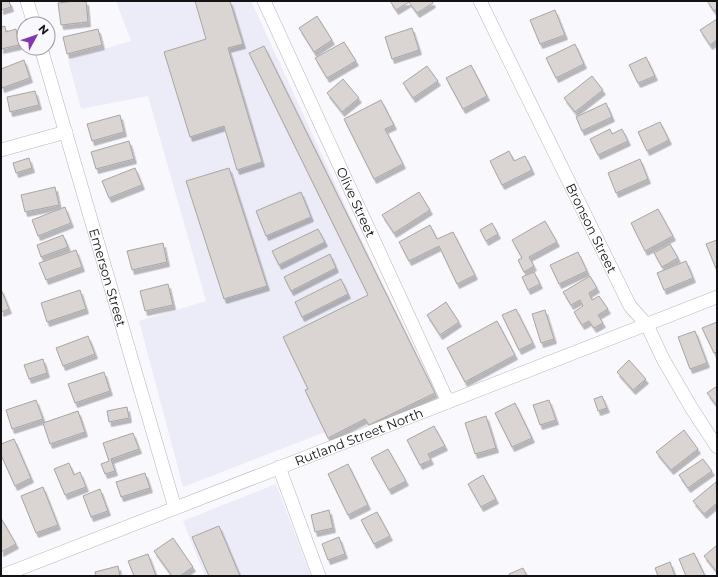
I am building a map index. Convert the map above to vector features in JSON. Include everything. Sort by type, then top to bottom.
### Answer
[{"type":"street","points":[[27,1],[32,16]]},
{"type":"street","name":"Olive Street","points":[[264,1],[448,402]]},
{"type":"street","name":"Bronson Street","points":[[480,1],[630,306],[647,325],[663,359],[692,409],[717,447]]},
{"type":"street","name":"Emerson Street","points":[[43,56],[174,508]]},
{"type":"street","points":[[1,150],[66,132]]},
{"type":"street","name":"Rutland Street North","points":[[1,576],[717,297]]},
{"type":"street","points":[[279,467],[319,576]]},
{"type":"shaded area","points":[[116,1],[251,1],[431,391],[183,487],[139,321],[206,301],[148,96],[81,109],[68,60],[131,41]]},
{"type":"shaded area","points":[[276,484],[311,576],[205,576],[183,521]]},
{"type":"building","points":[[1,1],[9,1],[11,7],[1,10]]},
{"type":"building","points":[[86,1],[88,22],[61,25],[58,3]]},
{"type":"building","points":[[195,1],[230,1],[243,44],[228,48],[262,162],[237,170],[224,126],[190,137],[164,52],[206,39]]},
{"type":"building","points":[[390,1],[432,1],[433,3],[417,13],[409,2],[396,10]]},
{"type":"building","points":[[707,1],[717,1],[717,8],[714,11]]},
{"type":"building","points":[[555,10],[565,35],[540,44],[530,20]]},
{"type":"building","points":[[317,16],[332,40],[314,52],[299,28]]},
{"type":"building","points":[[717,19],[717,40],[710,45],[700,30]]},
{"type":"building","points":[[5,26],[6,32],[16,29],[16,46],[1,49],[1,27]]},
{"type":"building","points":[[412,28],[419,50],[392,59],[385,37]]},
{"type":"building","points":[[98,29],[102,45],[67,54],[63,37]]},
{"type":"building","points":[[344,42],[356,61],[327,78],[315,58]]},
{"type":"building","points":[[575,44],[584,64],[556,78],[546,58]]},
{"type":"building","points":[[264,46],[435,393],[369,425],[365,419],[328,438],[305,390],[308,389],[283,337],[368,295],[249,53]]},
{"type":"building","points":[[646,57],[655,76],[638,83],[629,65]]},
{"type":"building","points":[[24,60],[30,78],[2,88],[1,69]]},
{"type":"building","points":[[471,65],[487,96],[463,109],[446,78]]},
{"type":"building","points":[[427,66],[438,81],[413,98],[403,83]]},
{"type":"building","points":[[592,76],[603,90],[575,112],[564,98]]},
{"type":"building","points":[[343,79],[359,98],[342,112],[327,93]]},
{"type":"building","points":[[35,91],[39,105],[10,112],[7,97]]},
{"type":"building","points":[[381,100],[394,125],[385,129],[403,164],[374,179],[344,119]]},
{"type":"building","points":[[606,103],[612,117],[582,131],[576,117]]},
{"type":"building","points":[[120,115],[124,132],[92,141],[87,124]]},
{"type":"building","points":[[660,122],[669,140],[647,151],[638,132]]},
{"type":"building","points":[[610,129],[612,134],[622,129],[628,141],[598,155],[590,139]]},
{"type":"building","points":[[129,141],[134,159],[96,169],[91,152]]},
{"type":"building","points":[[509,151],[514,161],[525,156],[532,170],[502,185],[490,161]]},
{"type":"building","points":[[29,158],[32,168],[16,173],[13,163]]},
{"type":"building","points":[[640,159],[648,179],[616,193],[608,173]]},
{"type":"building","points":[[135,168],[142,185],[109,198],[102,181]]},
{"type":"building","points":[[229,168],[267,286],[224,299],[186,181]]},
{"type":"building","points":[[55,187],[59,205],[25,212],[21,195]]},
{"type":"building","points":[[301,192],[311,217],[266,236],[256,211]]},
{"type":"building","points":[[419,192],[430,210],[394,233],[382,215]]},
{"type":"building","points":[[65,207],[71,223],[38,236],[32,220]]},
{"type":"building","points":[[658,209],[673,236],[645,251],[631,223]]},
{"type":"building","points":[[545,221],[557,242],[529,257],[534,266],[524,272],[518,260],[522,258],[512,240]]},
{"type":"building","points":[[492,223],[498,234],[486,241],[480,230]]},
{"type":"building","points":[[430,225],[437,239],[453,232],[475,275],[457,284],[439,246],[409,261],[399,242]]},
{"type":"building","points":[[318,229],[325,242],[279,265],[272,251]]},
{"type":"building","points":[[63,235],[68,247],[41,257],[37,245]]},
{"type":"building","points":[[717,240],[717,271],[706,244]]},
{"type":"building","points":[[163,243],[167,262],[132,270],[127,251]]},
{"type":"building","points":[[670,244],[678,258],[662,267],[654,253]]},
{"type":"building","points":[[76,250],[82,267],[46,280],[39,263]]},
{"type":"building","points":[[578,252],[587,271],[559,284],[550,265]]},
{"type":"building","points":[[330,254],[336,268],[291,291],[284,277]]},
{"type":"building","points":[[686,261],[693,278],[664,290],[657,273]]},
{"type":"building","points":[[534,272],[540,284],[528,290],[522,277]]},
{"type":"building","points":[[590,276],[597,288],[589,293],[592,300],[599,296],[608,309],[598,315],[603,323],[594,328],[589,321],[582,325],[574,312],[583,306],[580,300],[571,305],[563,292]]},
{"type":"building","points":[[341,279],[348,294],[302,317],[295,302]]},
{"type":"building","points":[[168,284],[173,305],[145,311],[140,291]]},
{"type":"building","points":[[1,289],[9,309],[1,312]]},
{"type":"building","points":[[80,290],[86,309],[47,322],[41,303]]},
{"type":"building","points":[[446,302],[459,322],[440,335],[427,315]]},
{"type":"building","points":[[516,309],[533,343],[519,350],[502,315]]},
{"type":"building","points":[[545,310],[554,339],[541,343],[532,314]]},
{"type":"building","points":[[497,321],[515,355],[465,382],[447,348]]},
{"type":"building","points":[[717,322],[717,352],[714,353],[702,328]]},
{"type":"building","points":[[695,331],[707,363],[690,369],[678,337]]},
{"type":"building","points":[[88,336],[95,354],[63,366],[56,348]]},
{"type":"building","points":[[43,359],[47,373],[29,379],[24,365]]},
{"type":"building","points":[[629,360],[646,379],[633,390],[617,372]]},
{"type":"building","points":[[104,372],[110,391],[75,403],[68,384]]},
{"type":"building","points":[[717,386],[717,406],[707,393]]},
{"type":"building","points":[[602,396],[607,408],[598,411],[594,399]]},
{"type":"building","points":[[36,400],[43,419],[12,429],[6,410]]},
{"type":"building","points":[[549,400],[556,420],[540,425],[533,405]]},
{"type":"building","points":[[515,403],[532,438],[512,447],[495,413]]},
{"type":"building","points":[[127,407],[129,418],[109,422],[107,411]]},
{"type":"building","points":[[78,411],[85,432],[50,444],[43,423]]},
{"type":"building","points":[[486,416],[496,448],[475,454],[465,423]]},
{"type":"building","points":[[434,426],[445,446],[428,454],[431,460],[420,465],[407,440]]},
{"type":"building","points":[[684,430],[698,449],[671,470],[656,452]]},
{"type":"building","points":[[133,433],[139,449],[111,459],[115,471],[105,474],[101,464],[109,461],[103,443]]},
{"type":"building","points":[[14,439],[31,478],[15,486],[1,455],[1,444]]},
{"type":"building","points":[[388,449],[406,481],[389,490],[371,458]]},
{"type":"building","points":[[703,459],[712,471],[688,488],[679,475]]},
{"type":"building","points":[[69,463],[74,475],[80,472],[86,487],[65,495],[54,469]]},
{"type":"building","points":[[348,464],[368,505],[348,515],[328,474]]},
{"type":"building","points":[[145,473],[150,488],[121,497],[116,482]]},
{"type":"building","points":[[483,475],[496,499],[481,507],[468,484]]},
{"type":"building","points":[[716,482],[717,503],[704,514],[693,501]]},
{"type":"building","points":[[43,487],[58,525],[36,533],[21,496]]},
{"type":"building","points":[[100,489],[108,511],[91,517],[83,496]]},
{"type":"building","points":[[329,510],[333,528],[315,532],[311,515]]},
{"type":"building","points":[[377,512],[390,536],[374,544],[361,520]]},
{"type":"building","points":[[1,518],[16,544],[1,552]]},
{"type":"building","points":[[219,526],[240,576],[209,576],[192,537]]},
{"type":"building","points":[[339,537],[345,554],[328,560],[322,544]]},
{"type":"building","points":[[173,538],[193,567],[180,576],[172,576],[154,551]]},
{"type":"building","points":[[717,545],[717,572],[704,556]]},
{"type":"building","points":[[694,553],[705,576],[686,576],[679,559]]},
{"type":"building","points":[[148,554],[156,576],[134,576],[128,561]]},
{"type":"building","points":[[670,562],[675,576],[658,576],[655,568]]},
{"type":"building","points":[[118,566],[120,576],[96,576],[95,572]]},
{"type":"building","points":[[523,568],[527,576],[510,576],[509,574]]}]
